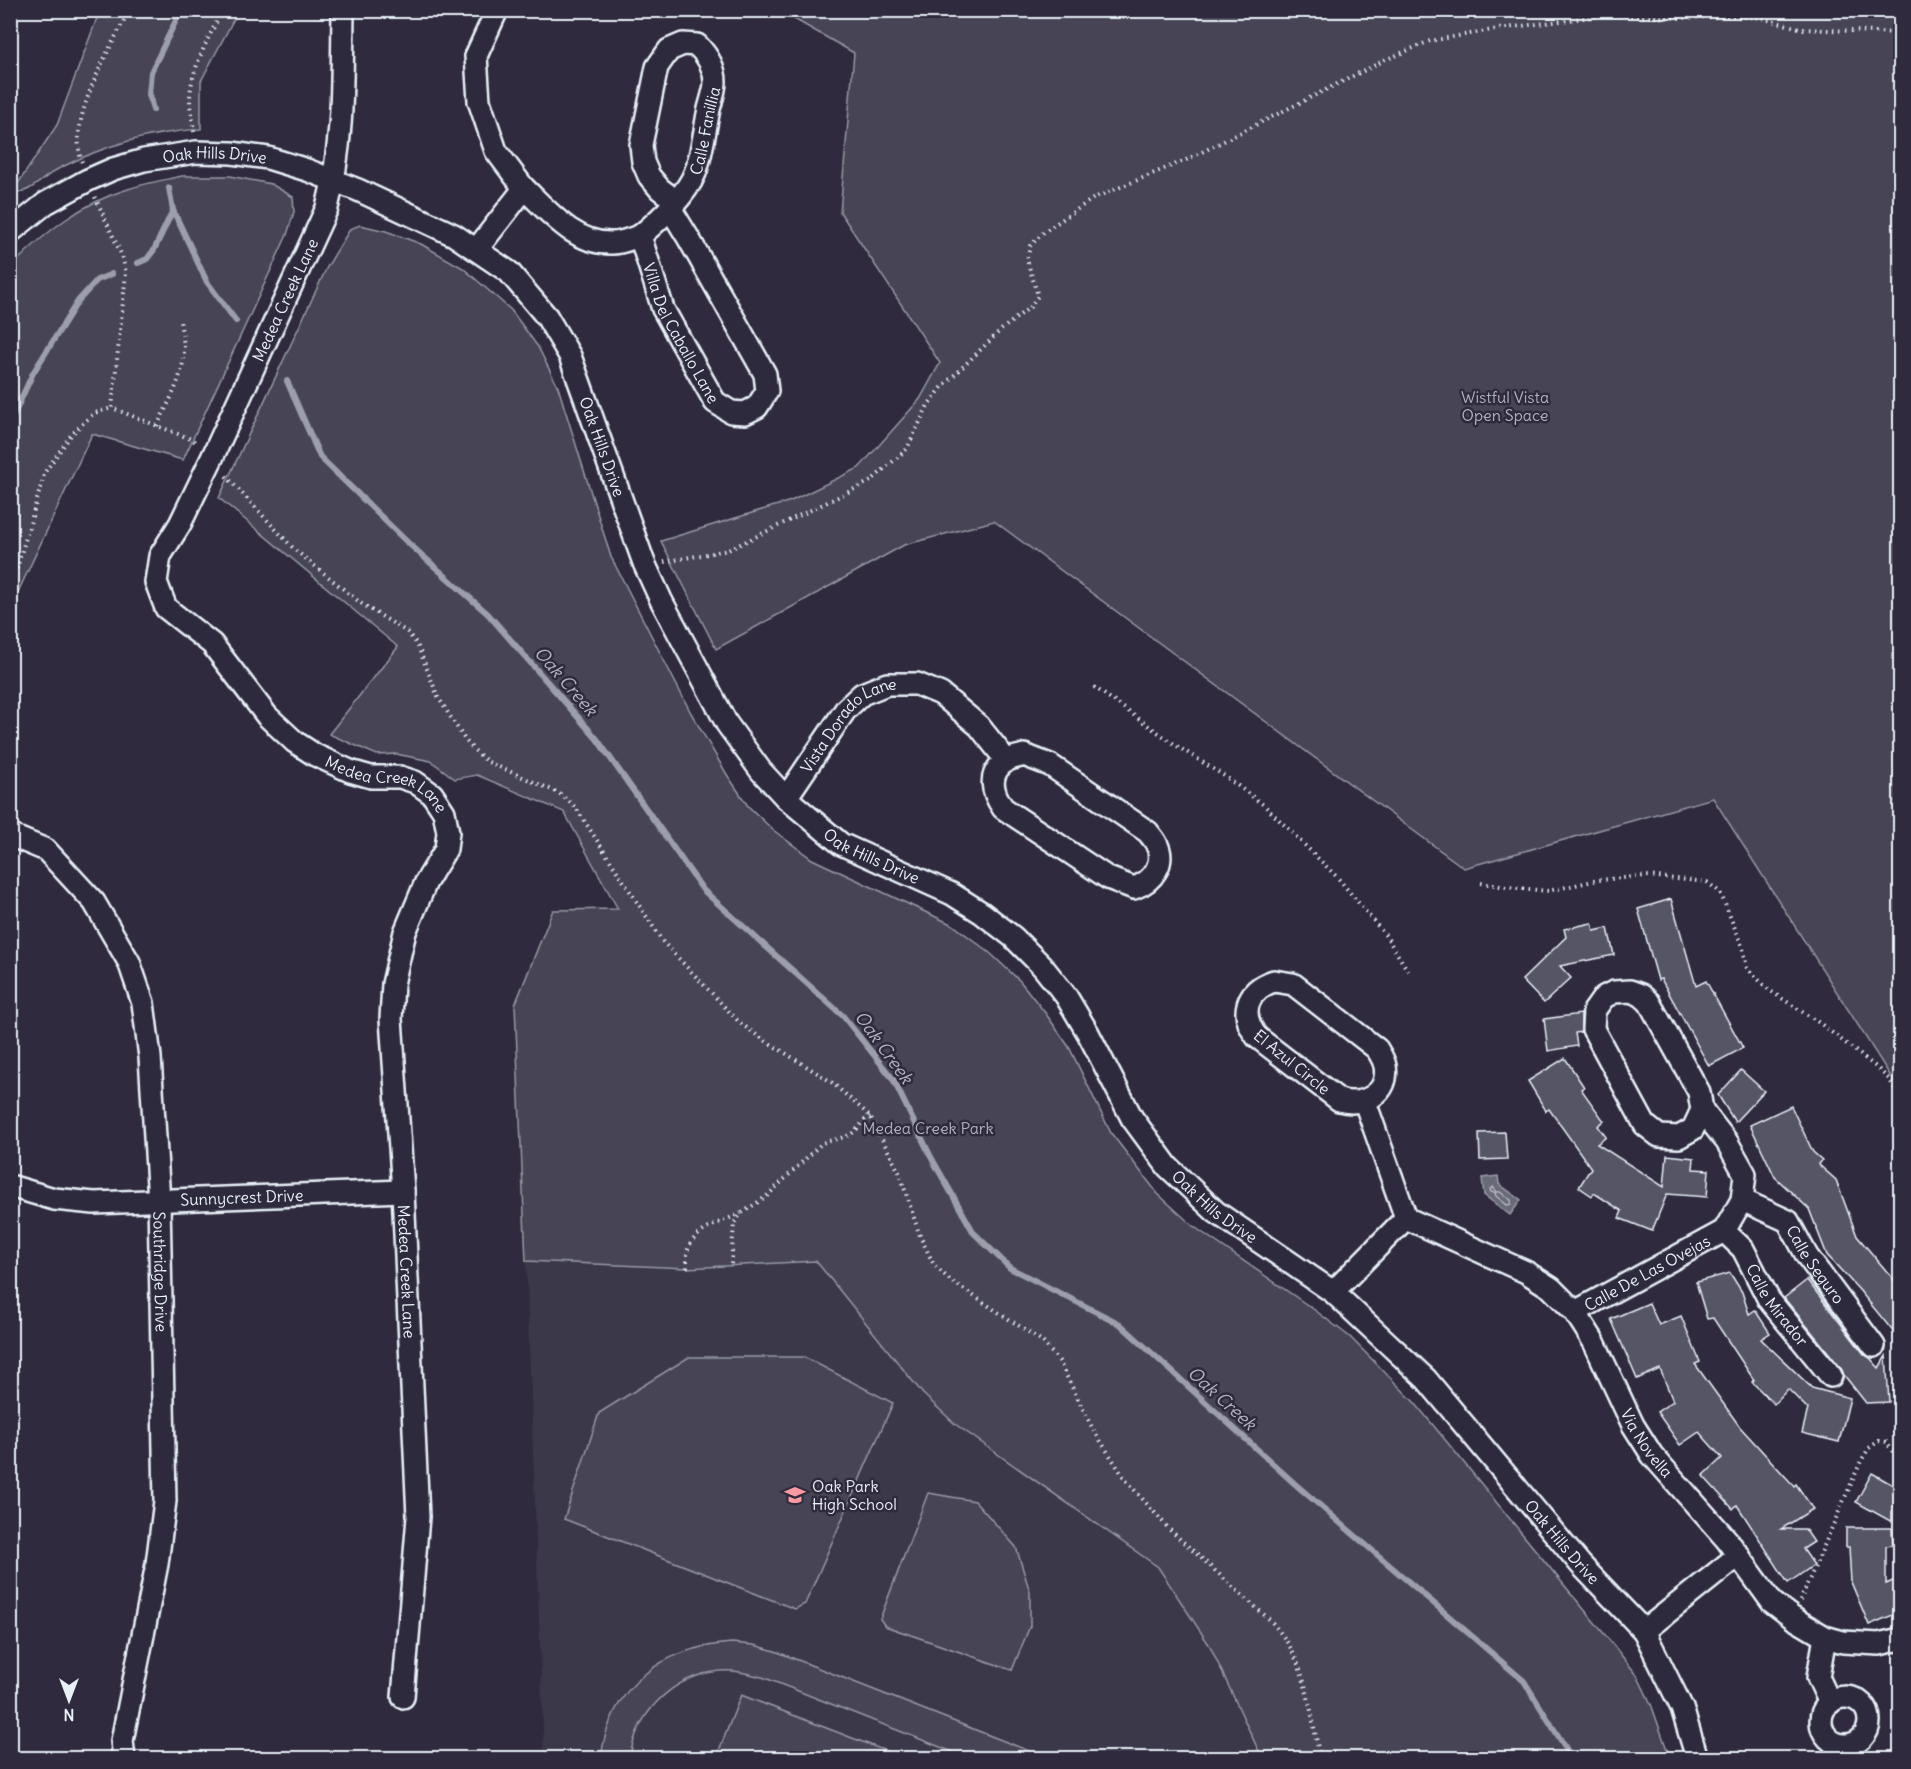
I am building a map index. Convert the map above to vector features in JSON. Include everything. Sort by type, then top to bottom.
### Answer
[{"type":"street","name":"Medea Creek Lane","points":[[343,10],[341,129],[334,180],[327,208],[212,458],[180,524],[160,556],[156,582],[166,608],[212,644],[267,716],[296,742],[315,755],[350,771],[371,777],[400,777],[415,782],[432,794],[444,812],[448,832],[446,849],[426,882],[405,932],[393,984],[392,1019],[403,1191],[418,1517],[404,1697]]},
{"type":"street","points":[[497,10],[476,56],[480,100],[496,151],[523,187],[561,224],[589,241],[614,243],[640,236]]},
{"type":"street","name":"Calle Fanillia","points":[[640,236],[673,205],[695,174],[715,82],[708,56],[697,45],[683,44],[669,50],[657,67],[641,145],[643,162],[649,176],[673,205]]},
{"type":"street","name":"Oak Hills Drive","points":[[10,232],[46,203],[113,169],[144,160],[196,152],[232,153],[268,158],[334,180],[454,235],[509,272],[547,317],[570,356],[587,397],[644,562],[661,600],[727,724],[761,771],[786,798],[841,844],[951,894],[982,913],[1013,937],[1042,966],[1066,996],[1088,1033],[1132,1118],[1168,1167],[1216,1212],[1333,1292],[1426,1379],[1581,1565],[1644,1631],[1682,1708],[1697,1758]]},
{"type":"street","points":[[477,249],[523,187]]},
{"type":"street","name":"Villa Del Caballo Lane","points":[[640,236],[663,309],[715,402],[731,412],[745,413],[757,407],[767,391],[765,374],[689,239],[673,205]]},
{"type":"street","name":"Vista Dorado Lane","points":[[786,798],[846,709],[862,694],[887,684],[917,684],[941,694],[979,726],[1006,760]]},
{"type":"street","points":[[1024,755],[1050,765],[1148,832],[1157,844],[1160,854],[1159,866],[1153,876],[1144,885],[1134,888],[1108,878],[1003,808],[994,794],[993,783],[996,772],[1006,760],[1024,755]]},
{"type":"street","name":"Southridge Drive","points":[[10,836],[46,850],[94,902],[129,962],[142,1003],[150,1057],[159,1201],[165,1501],[157,1564],[122,1741],[124,1758]]},
{"type":"street","name":"El Azul Circle","points":[[1274,981],[1293,984],[1377,1049],[1385,1063],[1386,1077],[1379,1092],[1365,1102],[1349,1103],[1339,1100],[1257,1037],[1250,1028],[1247,1017],[1247,1005],[1255,991],[1263,984],[1274,981]]},
{"type":"street","name":"Calle De Las Ovejas","points":[[1575,1312],[1724,1231],[1742,1200],[1745,1174],[1727,1142],[1702,1110],[1699,1092],[1649,1002],[1641,995],[1630,991],[1614,992],[1604,997],[1594,1011],[1593,1029],[1645,1125],[1659,1136],[1679,1137],[1693,1129],[1702,1110]]},
{"type":"street","points":[[1333,1292],[1406,1218],[1365,1102]]},
{"type":"street","name":"Sunnycrest Drive","points":[[10,1186],[54,1199],[94,1203],[403,1191]]},
{"type":"street","name":"Calle Seguro","points":[[1742,1200],[1788,1221],[1807,1256],[1874,1346]]},
{"type":"street","name":"Via Novella","points":[[1406,1218],[1526,1272],[1551,1288],[1575,1312],[1594,1342],[1634,1425],[1652,1455],[1739,1555],[1772,1602],[1793,1618],[1826,1637],[1844,1642],[1879,1644],[1900,1639]]},
{"type":"street","name":"Calle Mirador","points":[[1724,1231],[1743,1249],[1769,1300],[1832,1376]]},
{"type":"street","points":[[1644,1631],[1739,1555]]},
{"type":"street","points":[[1826,1637],[1818,1677],[1830,1703]]},
{"type":"path","points":[[82,163],[78,153],[80,122],[99,72],[129,10]]},
{"type":"path","points":[[196,152],[190,98],[194,77],[209,35],[223,10]]},
{"type":"path","points":[[644,562],[668,561],[728,550],[871,481],[906,449],[928,405],[944,385],[1038,296],[1027,260],[1030,246],[1045,231],[1094,198],[1186,160],[1385,60],[1430,41],[1498,29],[1609,15],[1680,18],[1734,16],[1760,18],[1803,29],[1900,33]]},
{"type":"path","points":[[96,198],[122,256],[126,273],[112,408]]},
{"type":"path","points":[[157,426],[177,386],[183,366],[184,347],[180,320]]},
{"type":"path","points":[[10,592],[45,472],[71,435],[94,413],[112,408],[191,439],[199,445]]},
{"type":"path","points":[[223,473],[295,550],[362,604],[407,632],[417,644],[438,697],[465,740],[474,750],[488,762],[559,793],[576,808],[663,942],[740,1023],[830,1082],[870,1116],[898,1172],[920,1236],[934,1265],[951,1281],[1042,1341],[1059,1362],[1093,1429],[1125,1479],[1170,1530],[1271,1621],[1285,1638],[1295,1656],[1302,1677],[1320,1758]]},
{"type":"path","points":[[1094,687],[1265,806],[1338,878],[1386,936],[1408,971]]},
{"type":"path","points":[[1481,883],[1548,891],[1598,880],[1647,876],[1707,882],[1720,892],[1743,948],[1747,968],[1769,990],[1821,1024],[1876,1067],[1889,1079],[1900,1096]]},
{"type":"path","points":[[687,1268],[687,1252],[692,1241],[705,1230],[742,1213],[767,1196],[822,1143],[833,1138],[850,1136],[862,1121],[870,1116]]},
{"type":"path","points":[[731,1264],[734,1223],[742,1213]]},
{"type":"path","points":[[1793,1618],[1861,1461],[1869,1448],[1879,1441],[1886,1442],[1900,1461]]},
{"type":"shaded area","name":"Oak Park High School","points":[[526,1261],[687,1268],[816,1261],[923,1394],[955,1423],[1158,1567],[1210,1646],[1262,1758],[544,1758]]},
{"type":"green space","points":[[100,10],[238,11],[201,81],[201,129],[163,133],[112,146],[60,168],[27,190],[11,194],[57,125]]},
{"type":"green space","name":"Wistful Vista Open Space","points":[[780,11],[1900,11],[1900,1091],[1713,798],[1464,868],[994,521],[904,545],[716,649],[661,541],[791,501],[859,468],[920,399],[940,363],[840,212],[854,53]]},
{"type":"green space","points":[[182,176],[230,176],[271,184],[293,197],[294,212],[287,235],[183,460],[92,434],[11,607],[11,267],[64,220],[95,202],[148,183]]},
{"type":"green space","name":"Medea Creek Park","points":[[360,225],[386,231],[421,244],[463,268],[511,310],[538,347],[558,387],[611,557],[691,713],[748,806],[773,830],[812,859],[953,925],[990,953],[1020,981],[1069,1047],[1111,1133],[1158,1194],[1193,1226],[1350,1337],[1415,1403],[1637,1675],[1651,1704],[1670,1758],[1262,1758],[1210,1646],[1158,1567],[955,1424],[923,1394],[816,1261],[687,1268],[526,1261],[515,1005],[553,910],[618,909],[564,812],[477,775],[455,779],[431,761],[396,754],[377,755],[329,734],[398,647],[219,498],[327,267],[350,229]]},
{"type":"green space","points":[[689,1357],[804,1357],[893,1403],[805,1604],[795,1609],[564,1519],[599,1413]]},
{"type":"green space","points":[[928,1493],[975,1501],[1016,1547],[1030,1592],[1030,1626],[1012,1670],[885,1626],[880,1619]]},
{"type":"green space","points":[[732,1643],[754,1645],[775,1651],[1047,1758],[968,1758],[765,1678],[733,1671],[696,1676],[680,1684],[652,1708],[641,1723],[630,1758],[601,1758],[606,1733],[615,1710],[628,1691],[644,1675],[662,1662],[683,1653],[707,1646]]},
{"type":"green space","points":[[741,1695],[904,1758],[716,1758]]},
{"type":"water","points":[[1498,1176],[1499,1184],[1521,1200],[1510,1215],[1484,1195],[1482,1178]]},
{"type":"building","points":[[1671,899],[1696,986],[1706,981],[1743,1048],[1709,1066],[1661,979],[1658,980],[1638,909]]},
{"type":"building","points":[[1592,923],[1594,931],[1608,928],[1614,955],[1560,966],[1571,978],[1544,1003],[1522,980],[1566,937],[1564,929]]},
{"type":"building","points":[[1581,1014],[1581,1032],[1575,1033],[1577,1046],[1548,1051],[1544,1019]]},
{"type":"building","points":[[1565,1058],[1584,1087],[1581,1089],[1604,1121],[1598,1126],[1606,1137],[1597,1144],[1664,1187],[1667,1155],[1694,1158],[1693,1169],[1709,1170],[1707,1197],[1667,1194],[1652,1231],[1619,1218],[1622,1211],[1594,1193],[1592,1196],[1579,1187],[1591,1168],[1549,1109],[1546,1111],[1528,1081]]},
{"type":"building","points":[[1741,1070],[1764,1091],[1735,1122],[1718,1095]]},
{"type":"building","points":[[1791,1106],[1813,1152],[1822,1160],[1818,1164],[1836,1180],[1857,1236],[1900,1287],[1900,1340],[1827,1255],[1809,1209],[1775,1177],[1750,1125]]},
{"type":"building","points":[[1505,1132],[1507,1159],[1480,1160],[1479,1133]]},
{"type":"building","points":[[1730,1273],[1742,1292],[1749,1314],[1755,1310],[1770,1333],[1761,1339],[1812,1388],[1850,1398],[1839,1442],[1802,1433],[1808,1409],[1788,1389],[1774,1404],[1752,1382],[1754,1380],[1713,1318],[1707,1319],[1696,1282]]},
{"type":"building","points":[[1807,1280],[1864,1354],[1879,1368],[1886,1356],[1889,1402],[1866,1403],[1841,1368],[1784,1298]]},
{"type":"building","points":[[1649,1303],[1659,1325],[1681,1316],[1700,1362],[1695,1364],[1740,1427],[1794,1486],[1796,1484],[1813,1509],[1781,1529],[1805,1529],[1814,1542],[1803,1549],[1814,1565],[1788,1583],[1737,1505],[1733,1509],[1703,1476],[1722,1458],[1699,1432],[1680,1445],[1657,1412],[1673,1401],[1660,1369],[1637,1379],[1611,1319]]},
{"type":"building","points":[[1872,1473],[1900,1489],[1900,1511],[1892,1506],[1892,1522],[1856,1502]]},
{"type":"building","points":[[1846,1528],[1892,1528],[1893,1545],[1886,1546],[1886,1584],[1895,1580],[1900,1594],[1900,1612],[1869,1625],[1851,1582]]},
{"type":"waterway","points":[[153,110],[149,94],[151,72],[181,10]]},
{"type":"waterway","points":[[138,263],[147,259],[154,250],[173,210],[169,188]]},
{"type":"waterway","name":"Oak Creek","points":[[173,210],[207,282],[236,321]]},
{"type":"waterway","points":[[10,423],[33,373],[78,301],[97,280],[112,274]]},
{"type":"waterway","name":"Oak Creek","points":[[287,381],[320,457],[407,542],[488,614],[597,739],[703,890],[843,1016],[893,1079],[931,1157],[974,1233],[1010,1268],[1120,1324],[1295,1484],[1524,1681],[1572,1758]]},
{"type":"place","name":"Oak Park High School","points":[[795,1495]]}]
